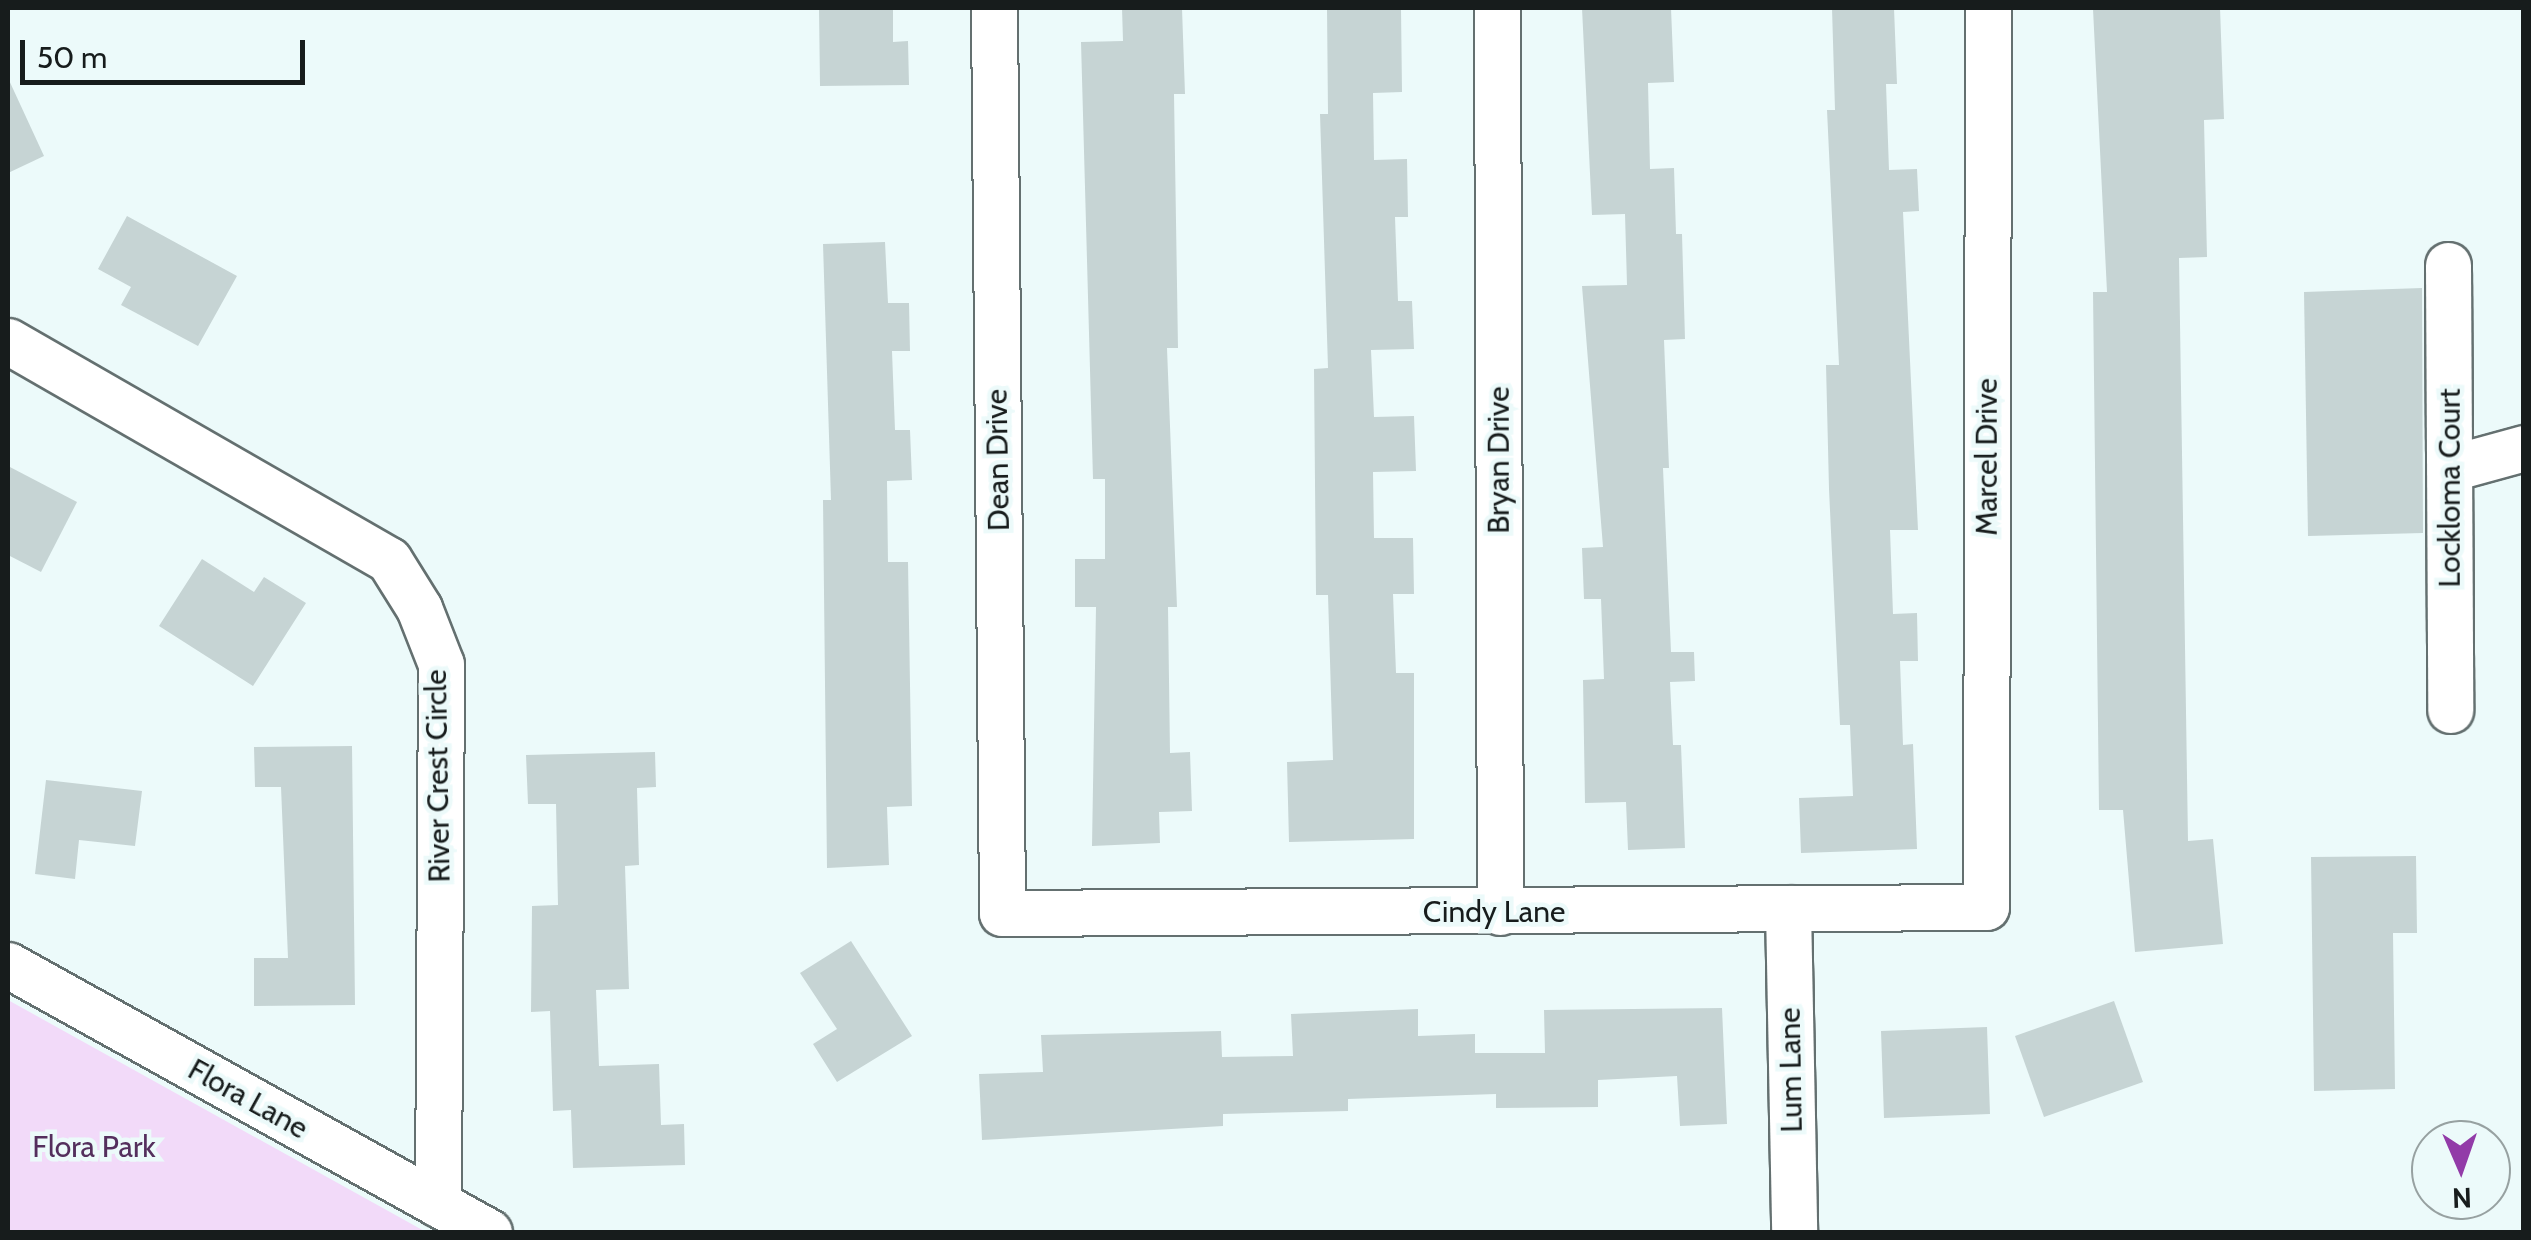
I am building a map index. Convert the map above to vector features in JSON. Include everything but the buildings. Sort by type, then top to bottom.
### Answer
[{"type":"street","name":"Dean Drive","points":[[994,8],[1002,913]]},
{"type":"street","name":"Bryan Drive","points":[[1498,8],[1500,912]]},
{"type":"street","name":"Marcel Drive","points":[[1986,906],[1988,8]]},
{"type":"street","name":"Lockloma Court","points":[[2448,266],[2450,710]]},
{"type":"street","name":"River Crest Circle","points":[[8,341],[389,560],[419,608],[441,664],[438,1204]]},
{"type":"street","points":[[2451,468],[2524,448]]},
{"type":"street","name":"Cindy Lane","points":[[1002,913],[1986,906]]},
{"type":"street","name":"Lum Lane","points":[[1788,908],[1794,1232]]},
{"type":"street","name":"Flora Lane","points":[[8,965],[489,1232]]},
{"type":"green space","name":"Flora Park","points":[[8,1000],[426,1232],[8,1232]]}]
